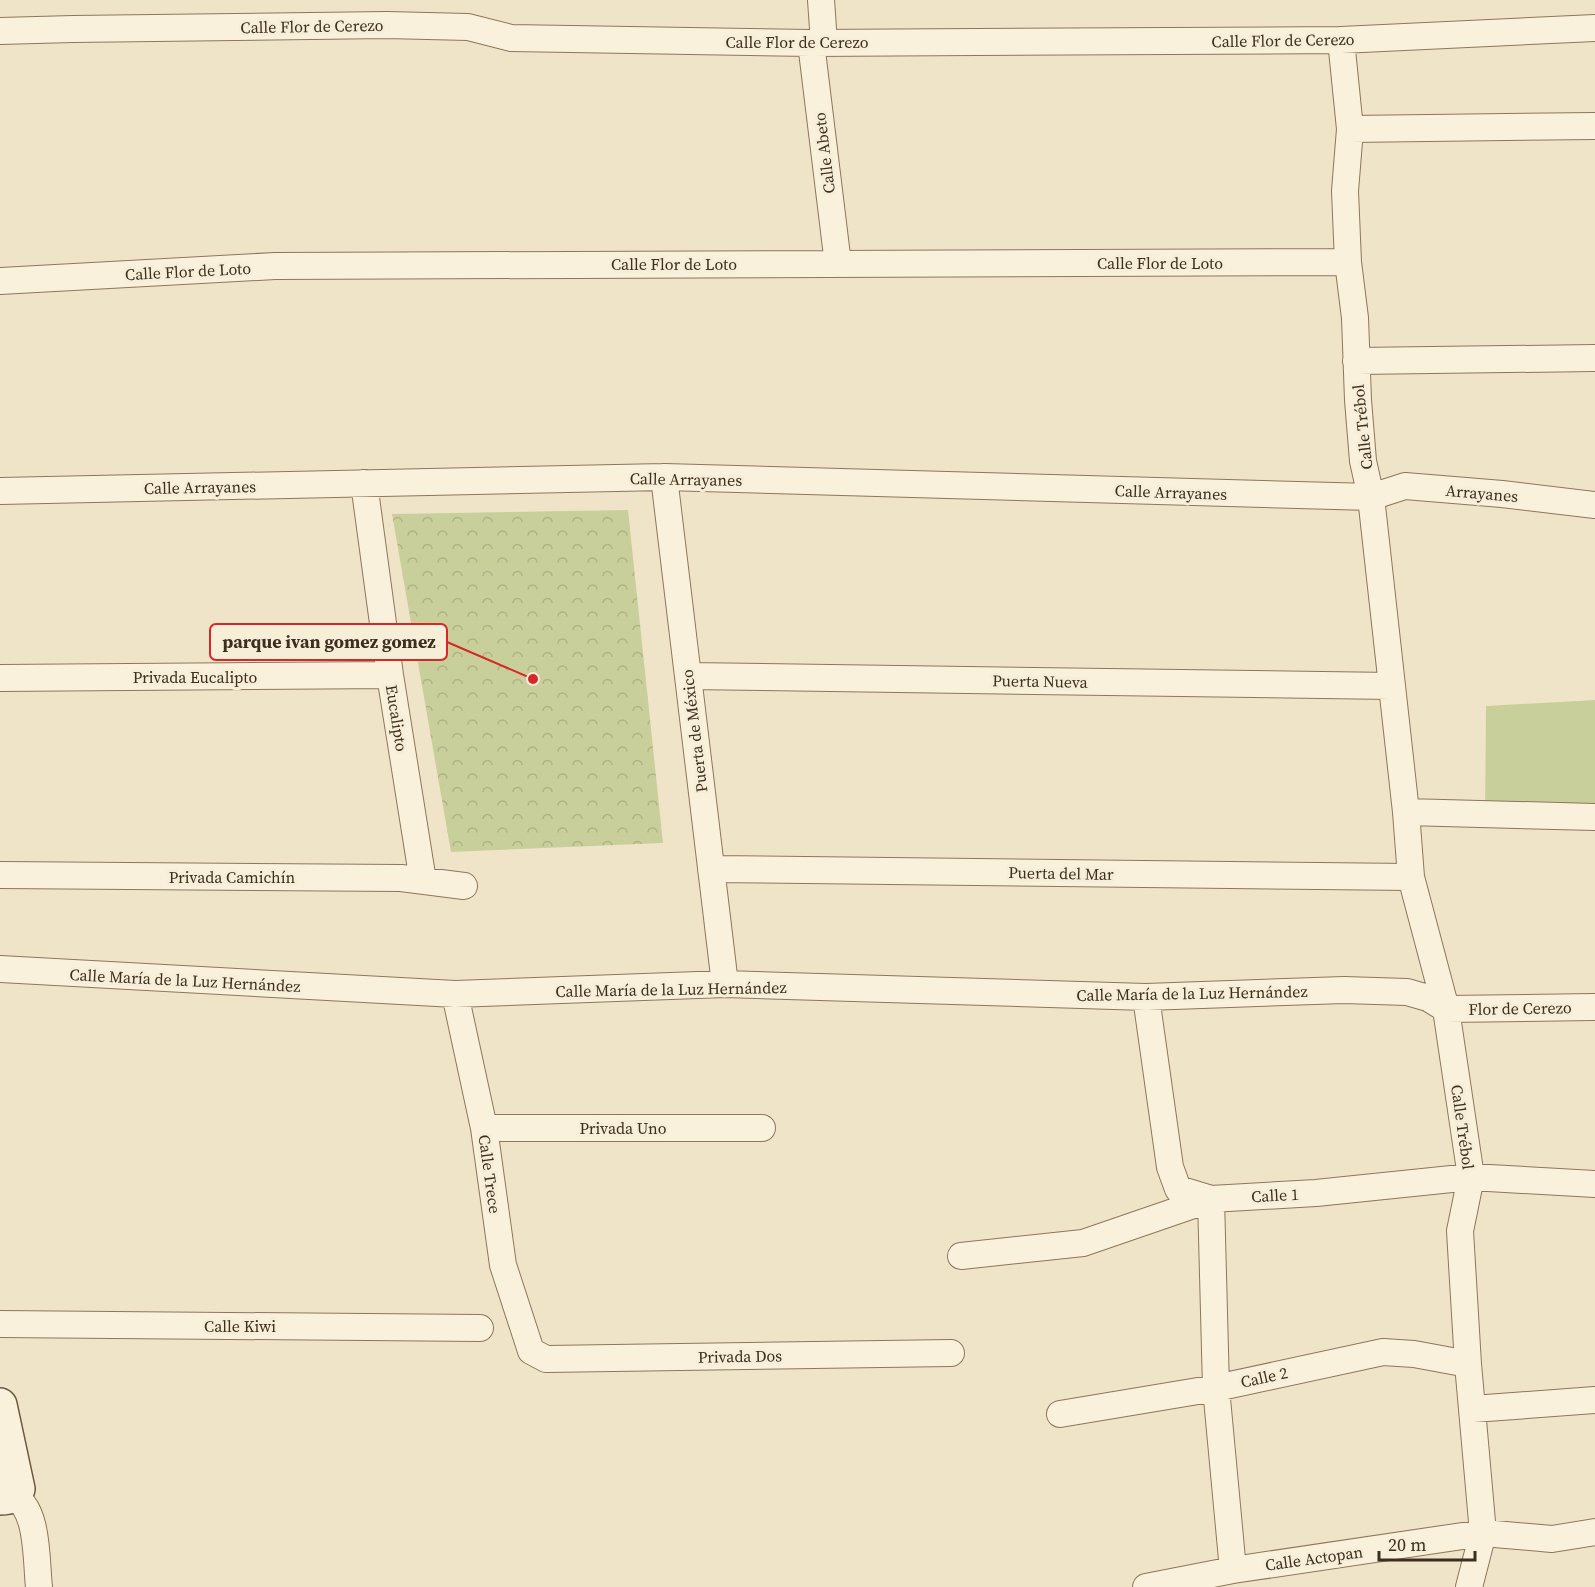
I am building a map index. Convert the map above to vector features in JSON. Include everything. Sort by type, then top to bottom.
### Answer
[{"type":"street","name":"Calle Abeto","points":[[821,0],[818,43],[838,264]]},
{"type":"street","name":"Calle Flor de Cerezo","points":[[0,31],[73,28],[387,25],[468,27],[511,38],[818,43],[1341,40],[1595,28]]},
{"type":"street","name":"Calle Trébol","points":[[1341,40],[1350,129],[1345,191],[1348,262],[1355,318],[1363,461],[1371,497],[1411,877],[1446,1009],[1471,1177],[1460,1231],[1468,1364],[1483,1533],[1469,1587]]},
{"type":"street","points":[[1350,129],[1595,126]]},
{"type":"street","name":"Calle Flor de Loto","points":[[0,281],[275,266],[1348,262]]},
{"type":"street","points":[[1356,361],[1595,358]]},
{"type":"street","name":"Calle Arrayanes","points":[[0,491],[664,477],[1371,497]]},
{"type":"street","name":"Puerta de México","points":[[664,477],[725,984]]},
{"type":"street","name":"Eucalipto","points":[[364,483],[390,675],[423,881]]},
{"type":"street","name":"Arrayanes","points":[[1371,497],[1405,486],[1595,505]]},
{"type":"street","name":"Privada Eucalipto","points":[[0,678],[390,675]]},
{"type":"street","name":"Puerta Nueva","points":[[687,676],[1392,686]]},
{"type":"street","points":[[1406,813],[1595,817]]},
{"type":"street","name":"Puerta del Mar","points":[[711,869],[1411,877]]},
{"type":"street","name":"Privada Camichín","points":[[0,875],[400,878],[464,886]]},
{"type":"street","name":"Calle María de la Luz Hernández","points":[[0,969],[455,994],[725,984],[1146,997],[1344,990],[1407,992],[1428,998],[1446,1009]]},
{"type":"street","name":"Calle Trece","points":[[455,994],[484,1128],[503,1265],[531,1351]]},
{"type":"street","points":[[1146,997],[1170,1167],[1178,1189],[1211,1199],[1216,1388],[1233,1570]]},
{"type":"street","name":"Flor de Cerezo","points":[[1446,1009],[1595,1007]]},
{"type":"street","name":"Privada Uno","points":[[484,1128],[762,1128]]},
{"type":"street","name":"Calle 1","points":[[961,1256],[1083,1243],[1211,1199],[1316,1193],[1471,1177],[1595,1184]]},
{"type":"street","name":"Calle Kiwi","points":[[0,1324],[480,1328]]},
{"type":"street","name":"Privada Dos","points":[[531,1351],[546,1359],[951,1353]]},
{"type":"street","name":"Calle 2","points":[[1060,1414],[1216,1388],[1383,1352],[1414,1354],[1468,1364]]},
{"type":"street","points":[[1473,1409],[1595,1400]]},
{"type":"street","points":[[0,1405],[18,1489],[9,1496]]},
{"type":"street","points":[[9,1496],[20,1499],[32,1523],[39,1587]]},
{"type":"street","name":"Calle Actopan","points":[[1146,1587],[1233,1570],[1483,1533],[1552,1539],[1595,1532]]},
{"type":"green space","points":[[628,510],[663,843],[451,852],[392,514]]},
{"type":"green space","points":[[1595,700],[1595,814],[1485,818],[1486,706]]},
{"type":"place","name":"parque ivan gomez gomez","points":[[533,679]]}]
